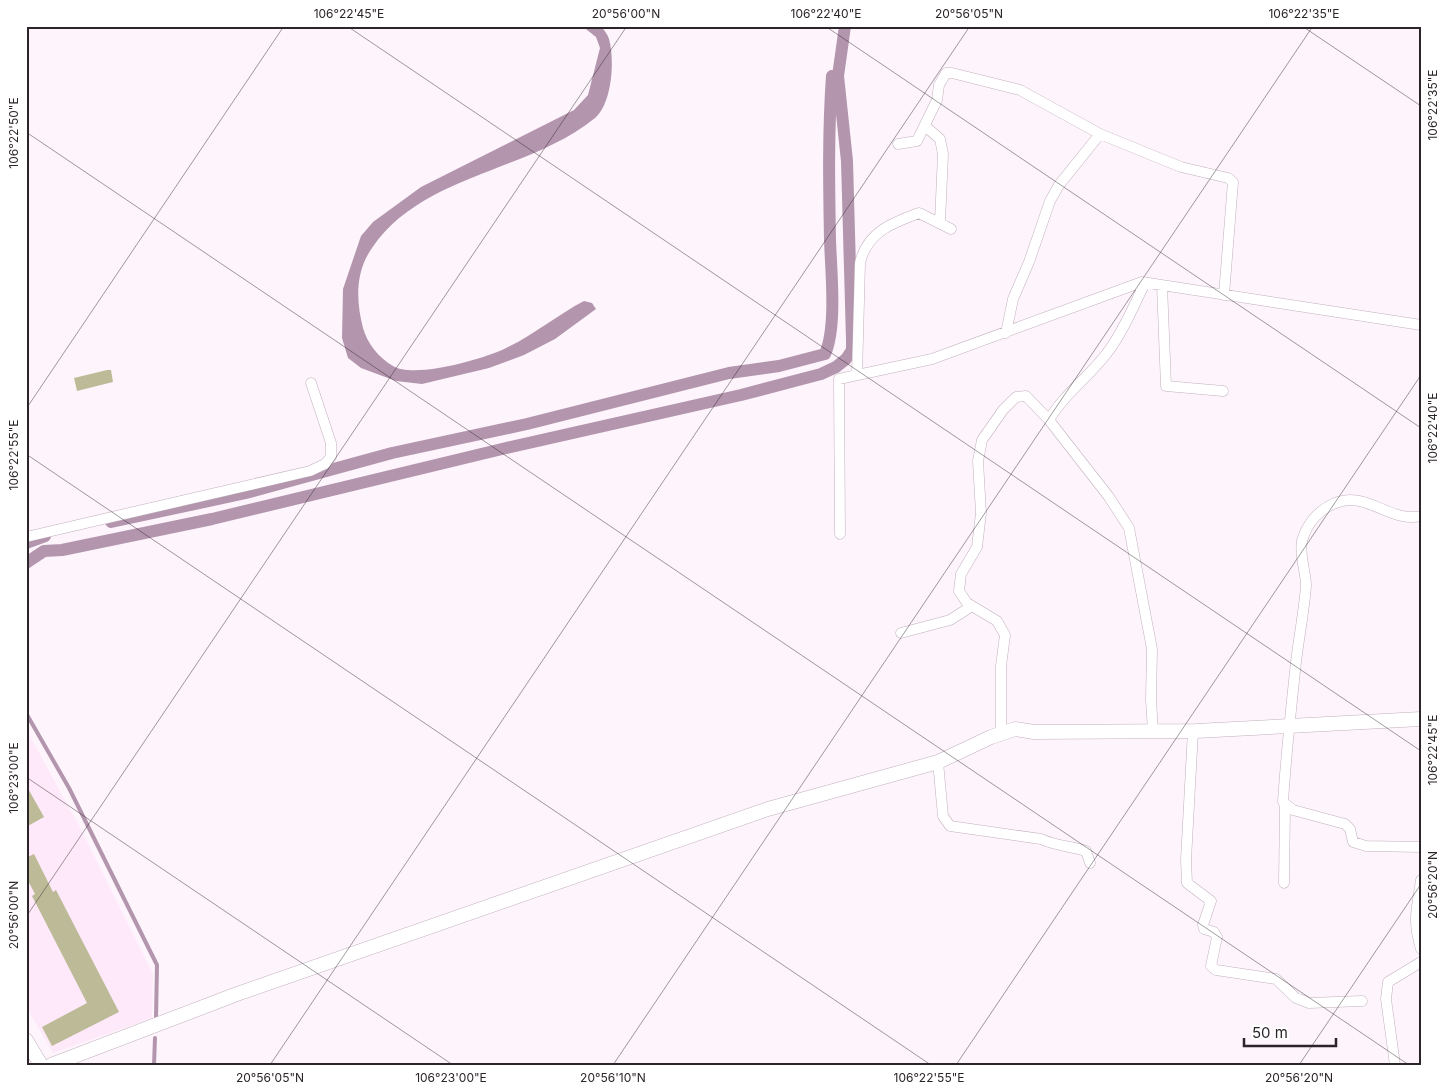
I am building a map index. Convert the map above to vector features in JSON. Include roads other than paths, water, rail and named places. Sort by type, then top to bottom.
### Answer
[{"type":"street","points":[[898,144],[917,141],[937,100],[938,85],[946,73],[952,73],[1020,90],[1100,134],[1181,167],[1228,178],[1232,182],[1224,295]]},
{"type":"street","points":[[925,126],[940,139],[942,154],[940,222]]},
{"type":"street","points":[[1006,333],[1013,299],[1032,254],[1050,201],[1059,185],[1100,134]]},
{"type":"street","points":[[856,375],[860,263],[863,248],[884,228],[919,213],[940,222],[951,230]]},
{"type":"street","points":[[840,534],[839,379],[932,360],[1145,283],[1421,326]]},
{"type":"street","points":[[1049,420],[1057,406],[1106,355],[1120,334],[1145,283]]},
{"type":"street","points":[[1162,285],[1166,386],[1223,391]]},
{"type":"street","points":[[26,537],[310,471],[325,464],[331,457],[331,443],[311,383]]},
{"type":"street","points":[[1001,734],[1001,666],[1005,635],[997,621],[972,606],[959,591],[961,574],[978,547],[981,513],[978,461],[982,440],[1003,410],[1016,397],[1026,396],[1049,420],[1109,497],[1129,528],[1152,649],[1151,700],[1153,731]]},
{"type":"street","points":[[1284,883],[1285,805],[1283,802],[1289,726],[1306,586],[1301,543],[1312,520],[1330,505],[1351,499],[1366,501],[1400,515],[1421,516]]},
{"type":"street","points":[[900,633],[950,620],[972,606]]},
{"type":"street","points":[[51,1065],[237,994],[768,808],[938,762],[1016,729],[1034,732],[1193,731],[1421,719]]},
{"type":"street","points":[[1193,731],[1186,860],[1187,883],[1211,901],[1203,925],[1204,929],[1214,932],[1217,937],[1211,966],[1216,970],[1276,979],[1296,998],[1309,1003],[1362,1001]]},
{"type":"street","points":[[938,762],[943,816],[950,826],[1041,839],[1052,844],[1074,847],[1086,851],[1090,863]]},
{"type":"street","points":[[1285,805],[1292,810],[1345,824],[1350,829],[1353,842],[1366,846],[1419,851]]},
{"type":"street","points":[[1421,880],[1415,907],[1415,927],[1421,949]]},
{"type":"street","points":[[1394,1065],[1386,999],[1388,982],[1421,962]]},
{"type":"street","points":[[26,1040],[41,1065]]},
{"type":"waterway","points":[[26,563],[44,551],[62,550],[212,519],[502,449],[741,395],[821,374],[836,367],[846,359],[852,350],[847,161],[838,76],[845,26]]},
{"type":"waterway","points":[[111,522],[246,493],[392,453],[527,424],[729,373],[779,366],[825,354],[829,343],[832,314],[829,158],[832,76]]},
{"type":"waterway","points":[[26,543],[45,536]]},
{"type":"waterway","points":[[26,713],[69,788],[157,965],[156,1018]]},
{"type":"waterway","points":[[154,1065],[155,1038]]}]
